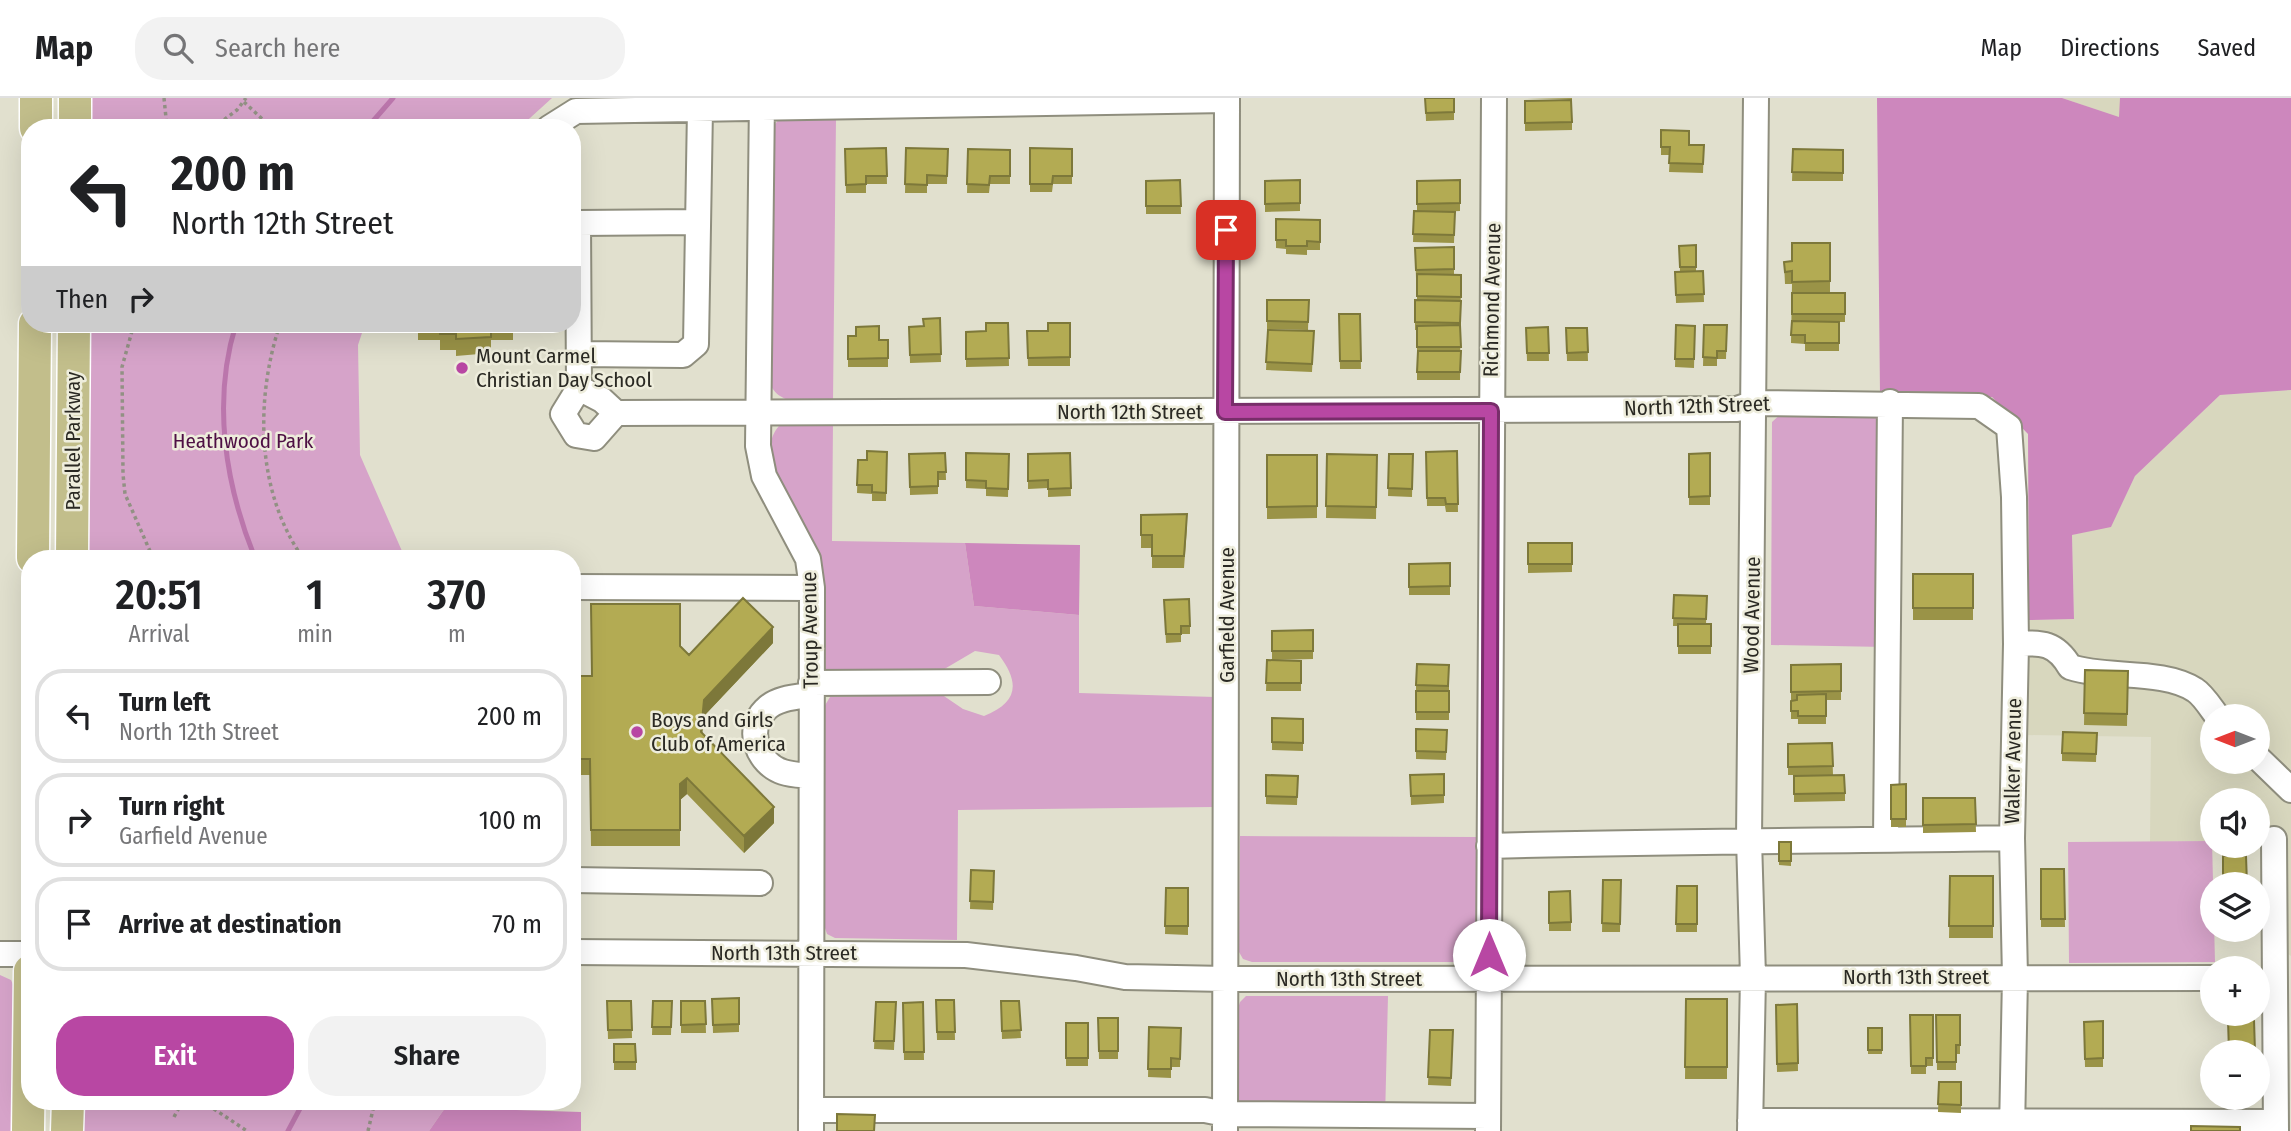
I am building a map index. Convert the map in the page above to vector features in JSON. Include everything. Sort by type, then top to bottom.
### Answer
[{"type":"main road","points":[[36,98],[36,119]]},
{"type":"main road","points":[[75,98],[75,119]]},
{"type":"main road","name":"Parallel Parkway","points":[[33,550],[35,333]]},
{"type":"main road","name":"Parallel Parkway","points":[[72,550],[74,333]]},
{"type":"main road","points":[[28,1110],[28,1131]]},
{"type":"main road","points":[[68,1110],[68,1131]]},
{"type":"street","name":"Richmond Avenue","points":[[1488,1124],[1493,98]]},
{"type":"street","name":"Wood Avenue","points":[[1750,1126],[1753,977],[1749,839],[1756,98]]},
{"type":"street","points":[[563,119],[576,111],[701,109],[762,103],[1227,99]]},
{"type":"street","name":"Garfield Avenue","points":[[1225,1123],[1227,99]]},
{"type":"street","name":"Troup Avenue","points":[[762,103],[758,446],[764,475],[808,559],[812,588],[811,1121]]},
{"type":"street","points":[[579,354],[682,355],[696,344],[701,109]]},
{"type":"street","points":[[581,223],[698,222]]},
{"type":"street","points":[[578,333],[579,388],[563,414],[576,435],[594,438],[617,413],[602,400],[579,388]]},
{"type":"street","name":"North 12th Street","points":[[617,413],[1737,409],[1754,403],[1890,402],[1979,406]]},
{"type":"street","points":[[1886,841],[1890,402]]},
{"type":"street","name":"Walker Avenue","points":[[1979,406],[2009,427],[2014,497],[2016,644],[2012,838],[2015,976],[2012,1125]]},
{"type":"street","points":[[581,587],[812,588]]},
{"type":"street","points":[[2016,644],[2037,642],[2061,651],[2070,667],[2085,672],[2154,678],[2196,690],[2207,704]]},
{"type":"street","points":[[811,776],[782,772],[768,763],[758,749],[754,735],[757,720],[766,708],[811,689],[988,682]]},
{"type":"street","points":[[2270,770],[2291,790]]},
{"type":"street","points":[[1489,846],[1749,839],[1886,841],[2012,838]]},
{"type":"street","points":[[1750,1126],[2276,1126],[2274,839]]},
{"type":"street","points":[[581,880],[760,883]]},
{"type":"street","name":"North 13th Street","points":[[581,952],[966,955],[1076,968],[1125,977],[1226,979],[2200,978]]},
{"type":"street","points":[[0,954],[21,954]]},
{"type":"street","points":[[811,1121],[1205,1110],[1225,1123],[1488,1124]]},
{"type":"path","points":[[164,98],[166,119]]},
{"type":"path","points":[[223,119],[245,100],[263,119]]},
{"type":"path","points":[[131,333],[122,367],[123,474],[125,494],[150,550]]},
{"type":"path","points":[[277,333],[269,357],[265,434],[271,493],[288,537],[297,550]]},
{"type":"path","points":[[174,1117],[178,1110]]},
{"type":"path","points":[[216,1110],[247,1131]]},
{"type":"path","points":[[368,1131],[373,1110]]},
{"type":"shaded area","points":[[1877,98],[2062,98],[2119,117],[2120,98],[2291,98],[2291,390],[2220,395],[2135,476],[2111,527],[2072,535],[2074,619],[2029,620],[2028,434],[1992,397],[1880,394]]},
{"type":"shaded area","points":[[2062,98],[2120,98],[2120,118]]},
{"type":"shaded area","points":[[2291,390],[2291,956],[2288,954],[2286,844],[2270,843],[2270,788],[2200,788],[2200,841],[2150,842],[2151,737],[2026,735],[2029,620],[2074,619],[2072,535],[2111,526],[2135,476],[2220,395]]},
{"type":"shaded area","points":[[965,543],[1080,545],[1079,615],[974,606]]},
{"type":"shaded area","points":[[444,1110],[581,1112],[581,1131],[429,1131]]},
{"type":"green space","points":[[84,98],[552,98],[529,119],[84,119]]},
{"type":"green space","points":[[779,119],[836,119],[833,401],[789,400],[775,392],[770,384],[773,127]]},
{"type":"green space","name":"Heathwood Park","points":[[83,333],[362,333],[358,345],[360,455],[402,550],[82,550]]},
{"type":"green space","points":[[1782,413],[1883,414],[1886,647],[1771,645],[1772,422]]},
{"type":"green space","points":[[833,422],[832,541],[965,543],[974,606],[1079,615],[1079,693],[1215,697],[1213,807],[958,810],[957,940],[835,938],[827,934],[823,922],[824,707],[830,697],[941,694],[963,709],[984,716],[1009,699],[1013,684],[1011,675],[999,655],[975,651],[941,671],[835,673],[825,669],[822,571],[775,476],[771,456],[772,439],[781,424]]},
{"type":"green space","points":[[1240,836],[1477,837],[1479,947],[1476,958],[1468,962],[1252,962],[1243,959],[1239,952]]},
{"type":"green space","points":[[2200,841],[2200,858],[2212,858],[2213,872],[2200,872],[2200,942],[2215,942],[2215,956],[2200,956],[2200,962],[2069,963],[2068,842]]},
{"type":"green space","points":[[0,975],[11,980],[16,991],[14,1131],[0,1131]]},
{"type":"green space","points":[[1246,996],[1388,996],[1385,1119],[1237,1119],[1236,1015],[1240,1002]]},
{"type":"green space","points":[[78,1110],[444,1110],[429,1131],[78,1131]]},
{"type":"building","points":[[1425,98],[1454,98],[1454,112],[1426,113]]},
{"type":"building","points":[[1571,100],[1572,122],[1525,123],[1525,101]]},
{"type":"building","points":[[1661,130],[1689,131],[1689,145],[1704,145],[1703,164],[1669,163],[1670,147],[1661,147]]},
{"type":"building","points":[[886,148],[887,176],[866,176],[866,184],[846,185],[845,149]]},
{"type":"building","points":[[906,148],[948,149],[947,176],[927,175],[927,185],[905,184]]},
{"type":"building","points":[[1030,148],[1072,149],[1072,176],[1053,176],[1052,184],[1030,184]]},
{"type":"building","points":[[968,149],[1010,150],[1010,176],[990,176],[989,185],[967,184]]},
{"type":"building","points":[[1793,149],[1843,150],[1843,173],[1792,172]]},
{"type":"building","points":[[1180,180],[1181,206],[1146,206],[1146,181]]},
{"type":"building","points":[[1300,180],[1300,203],[1265,204],[1265,181]]},
{"type":"building","points":[[1460,180],[1460,203],[1417,204],[1417,181]]},
{"type":"building","points":[[1414,211],[1455,212],[1454,235],[1413,234]]},
{"type":"building","points":[[1276,219],[1320,220],[1320,242],[1307,241],[1307,246],[1286,246],[1286,240],[1276,240]]},
{"type":"building","points":[[1792,243],[1830,243],[1830,281],[1792,282],[1792,271],[1785,272],[1784,262],[1792,261]]},
{"type":"building","points":[[1696,245],[1696,267],[1680,267],[1679,246]]},
{"type":"building","points":[[1454,247],[1454,269],[1416,270],[1415,248]]},
{"type":"building","points":[[1703,271],[1704,294],[1676,295],[1675,272]]},
{"type":"building","points":[[1417,274],[1461,275],[1461,297],[1417,296]]},
{"type":"building","points":[[1792,293],[1845,293],[1845,314],[1792,314]]},
{"type":"building","points":[[1267,300],[1309,300],[1308,322],[1267,321]]},
{"type":"building","points":[[1415,300],[1461,301],[1460,323],[1415,322]]},
{"type":"building","points":[[1339,314],[1360,314],[1361,361],[1340,361]]},
{"type":"building","points":[[940,318],[941,354],[910,355],[909,327],[924,326],[923,319]]},
{"type":"building","points":[[1792,321],[1839,322],[1839,343],[1805,343],[1805,335],[1791,335]]},
{"type":"building","points":[[986,323],[1008,323],[1009,358],[966,359],[966,332],[986,331]]},
{"type":"building","points":[[1048,323],[1070,323],[1070,357],[1028,358],[1027,331],[1048,331]]},
{"type":"building","points":[[1460,325],[1461,347],[1417,347],[1417,326]]},
{"type":"building","points":[[1676,325],[1695,326],[1694,359],[1675,359]]},
{"type":"building","points":[[1704,325],[1727,325],[1726,351],[1717,351],[1717,358],[1703,357]]},
{"type":"building","points":[[879,326],[879,340],[888,340],[888,358],[848,359],[848,336],[856,336],[856,327]]},
{"type":"building","points":[[1548,327],[1549,353],[1527,353],[1526,328]]},
{"type":"building","points":[[1566,328],[1587,328],[1588,352],[1567,353]]},
{"type":"building","points":[[1268,330],[1314,331],[1312,364],[1266,362]]},
{"type":"building","points":[[491,333],[491,337],[456,339],[456,334],[440,334]]},
{"type":"building","points":[[1418,351],[1461,351],[1460,372],[1417,372]]},
{"type":"building","points":[[867,451],[887,452],[886,493],[872,492],[872,485],[857,485],[858,460],[867,460]]},
{"type":"building","points":[[1457,451],[1458,504],[1446,504],[1445,498],[1427,498],[1426,452]]},
{"type":"building","points":[[945,453],[946,472],[938,472],[938,486],[910,487],[909,454]]},
{"type":"building","points":[[966,453],[1009,454],[1008,489],[986,488],[986,481],[966,480]]},
{"type":"building","points":[[1070,453],[1071,488],[1048,489],[1048,480],[1028,481],[1028,454]]},
{"type":"building","points":[[1710,453],[1710,496],[1689,497],[1689,454]]},
{"type":"building","points":[[1327,454],[1377,455],[1376,507],[1326,506]]},
{"type":"building","points":[[1389,454],[1413,454],[1412,489],[1388,488]]},
{"type":"building","points":[[1267,455],[1317,455],[1317,506],[1267,507]]},
{"type":"building","points":[[1187,514],[1184,556],[1152,556],[1152,535],[1141,535],[1141,515]]},
{"type":"building","points":[[1528,543],[1572,543],[1572,564],[1528,564]]},
{"type":"building","points":[[1450,563],[1450,586],[1409,587],[1409,564]]},
{"type":"building","points":[[1913,574],[1973,574],[1973,608],[1913,608]]},
{"type":"building","points":[[1674,595],[1707,596],[1706,619],[1673,618]]},
{"type":"building","name":"Boys and Girls Club of America","points":[[743,598],[773,627],[704,700],[701,732],[774,807],[744,836],[687,778],[680,784],[680,830],[591,830],[590,759],[581,759],[581,676],[592,676],[591,604],[680,604],[680,646],[689,655]]},
{"type":"building","points":[[1189,599],[1190,626],[1181,626],[1181,634],[1166,634],[1164,600]]},
{"type":"building","points":[[1678,624],[1711,624],[1711,646],[1678,646]]},
{"type":"building","points":[[1313,630],[1313,651],[1272,651],[1272,631]]},
{"type":"building","points":[[1267,660],[1301,661],[1301,683],[1266,683]]},
{"type":"building","points":[[1417,664],[1449,665],[1448,686],[1416,685]]},
{"type":"building","points":[[1841,664],[1841,691],[1791,692],[1791,665]]},
{"type":"building","points":[[2085,670],[2128,671],[2127,714],[2084,713]]},
{"type":"building","points":[[1416,691],[1449,691],[1449,712],[1416,712]]},
{"type":"building","points":[[1826,694],[1826,716],[1798,716],[1798,711],[1791,711],[1791,701],[1797,700],[1797,695]]},
{"type":"building","points":[[1272,718],[1303,719],[1303,743],[1272,742]]},
{"type":"building","points":[[1416,729],[1447,730],[1446,752],[1416,751]]},
{"type":"building","points":[[2063,732],[2097,733],[2096,754],[2062,753]]},
{"type":"building","points":[[1832,743],[1833,766],[1788,767],[1788,744]]},
{"type":"building","points":[[1444,774],[1444,795],[1411,796],[1410,775]]},
{"type":"building","points":[[1266,775],[1298,776],[1297,797],[1266,796]]},
{"type":"building","points":[[1844,775],[1845,793],[1794,794],[1794,776]]},
{"type":"building","points":[[1906,784],[1906,819],[1891,819],[1891,785]]},
{"type":"building","points":[[1923,798],[1975,798],[1976,824],[1923,825]]},
{"type":"building","points":[[1779,842],[1791,842],[1791,861],[1779,861]]},
{"type":"building","points":[[2223,858],[2246,858],[2247,872],[2223,872]]},
{"type":"building","points":[[2041,869],[2064,869],[2065,919],[2041,919]]},
{"type":"building","points":[[971,870],[994,871],[993,902],[970,901]]},
{"type":"building","points":[[1950,876],[1993,876],[1993,926],[1949,926]]},
{"type":"building","points":[[1603,880],[1621,880],[1620,924],[1602,923]]},
{"type":"building","points":[[1677,886],[1697,886],[1697,924],[1676,924]]},
{"type":"building","points":[[1166,888],[1188,888],[1188,926],[1165,926]]},
{"type":"building","points":[[1570,891],[1571,922],[1549,923],[1549,892]]},
{"type":"building","points":[[739,998],[739,1024],[713,1025],[712,999]]},
{"type":"building","points":[[1686,999],[1727,999],[1727,1067],[1685,1067]]},
{"type":"building","points":[[936,1000],[954,1000],[955,1032],[937,1032]]},
{"type":"building","points":[[607,1001],[631,1001],[632,1030],[608,1030]]},
{"type":"building","points":[[653,1001],[672,1001],[671,1027],[652,1027]]},
{"type":"building","points":[[681,1001],[705,1001],[706,1024],[681,1025]]},
{"type":"building","points":[[1001,1001],[1019,1001],[1021,1030],[1002,1031]]},
{"type":"building","points":[[876,1002],[896,1002],[894,1041],[874,1041]]},
{"type":"building","points":[[923,1002],[924,1052],[904,1052],[903,1003]]},
{"type":"building","points":[[1797,1004],[1798,1063],[1777,1064],[1776,1005]]},
{"type":"building","points":[[1910,1015],[1933,1015],[1933,1058],[1926,1058],[1926,1066],[1911,1066]]},
{"type":"building","points":[[1936,1015],[1960,1015],[1960,1045],[1956,1045],[1956,1062],[1937,1062]]},
{"type":"building","points":[[1098,1018],[1118,1018],[1118,1051],[1099,1051]]},
{"type":"building","points":[[2103,1021],[2103,1058],[2085,1059],[2084,1022]]},
{"type":"building","points":[[1066,1023],[1088,1023],[1088,1058],[1066,1058]]},
{"type":"building","points":[[2228,1026],[2254,1026],[2255,1040],[2229,1040]]},
{"type":"building","points":[[1149,1027],[1181,1028],[1180,1059],[1171,1058],[1171,1069],[1148,1069]]},
{"type":"building","points":[[1868,1028],[1882,1028],[1882,1050],[1868,1050]]},
{"type":"building","points":[[1430,1030],[1453,1030],[1451,1078],[1428,1077]]},
{"type":"building","points":[[614,1044],[635,1044],[636,1062],[614,1062]]},
{"type":"building","points":[[1939,1082],[1961,1082],[1961,1105],[1938,1104]]},
{"type":"building","points":[[837,1114],[875,1115],[874,1131],[837,1131]]},
{"type":"building","points":[[2191,1126],[2240,1127],[2240,1131],[2191,1131]]},
{"type":"waterway","points":[[375,119],[393,98]]},
{"type":"waterway","points":[[234,333],[225,383],[225,442],[236,501],[252,550]]},
{"type":"waterway","points":[[288,1131],[299,1110]]},
{"type":"place","name":"Mount Carmel Christian Day School","points":[[462,368]]},
{"type":"place","name":"Boys and Girls Club of America","points":[[637,732]]},
{"type":"route","points":[[1226,230],[1225,412],[1491,411],[1489,955]]}]
